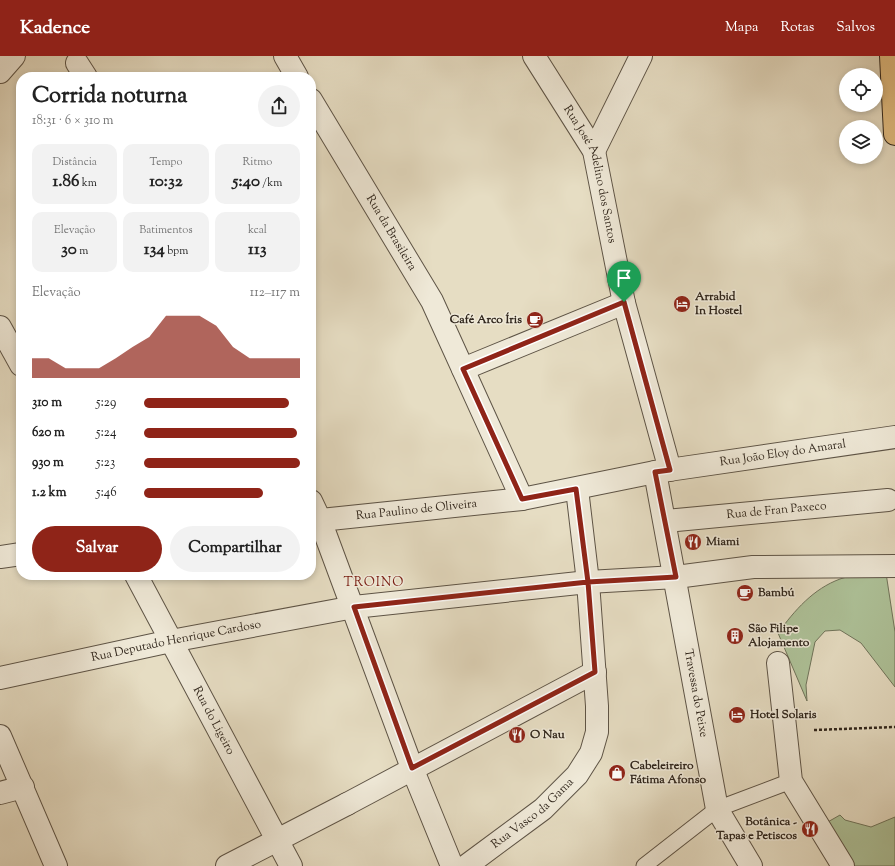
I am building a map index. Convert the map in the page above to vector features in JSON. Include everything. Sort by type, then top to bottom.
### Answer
[{"type":"main road","points":[[891,56],[895,134]]},
{"type":"street","points":[[0,72],[14,56]]},
{"type":"street","points":[[285,56],[294,72]]},
{"type":"street","name":"Rua José Adelino dos Santos","points":[[534,56],[594,151],[624,302],[663,471]]},
{"type":"street","points":[[594,151],[640,56]]},
{"type":"street","name":"Rua da Brasileira","points":[[316,108],[432,301],[522,499]]},
{"type":"street","points":[[463,369],[624,302]]},
{"type":"street","points":[[0,327],[16,356]]},
{"type":"street","name":"Rua João Eloy do Amaral","points":[[576,489],[663,471],[895,437]]},
{"type":"street","name":"Travessa do Peixe","points":[[663,471],[666,521],[717,809]]},
{"type":"street","name":"Rua Paulino de Oliveira","points":[[316,521],[522,499],[576,489]]},
{"type":"street","name":"Rua Vasco da Gama","points":[[466,866],[543,809],[577,775],[591,753],[597,732],[595,672],[588,582],[576,489]]},
{"type":"street","name":"Rua de Fran Paxeco","points":[[666,521],[888,500]]},
{"type":"street","points":[[316,521],[354,607],[412,768],[452,866]]},
{"type":"street","points":[[0,557],[16,555]]},
{"type":"street","name":"Rua Deputado Henrique Cardoso","points":[[0,678],[171,641],[354,607],[588,582],[676,577],[753,567],[895,566]]},
{"type":"street","name":"Rua do Ligeiro","points":[[139,580],[291,866]]},
{"type":"street","points":[[778,663],[791,781],[843,866]]},
{"type":"street","points":[[227,866],[595,672]]},
{"type":"street","points":[[0,736],[56,866]]},
{"type":"street","points":[[0,793],[23,787]]},
{"type":"street","points":[[717,809],[751,866]]},
{"type":"lane","points":[[644,866],[717,809],[791,781]]},
{"type":"path","points":[[786,741],[808,730],[895,727]]},
{"type":"green space","points":[[886,573],[895,632],[895,687],[861,643],[840,630],[825,631],[815,642],[806,685],[807,701],[778,633],[805,601],[821,588],[830,583],[851,576]]},
{"type":"green space","points":[[840,815],[845,820],[871,827],[895,817],[895,866],[852,866],[826,823]]},
{"type":"place","name":"Arrabid In Hostel","points":[[682,304]]},
{"type":"place","name":"Café Arco Íris","points":[[535,320]]},
{"type":"place","name":"Miami","points":[[693,542]]},
{"type":"place","name":"Bambú","points":[[745,593]]},
{"type":"place","name":"São Filipe Alojamento","points":[[735,636]]},
{"type":"place","name":"Hotel Solaris","points":[[737,715]]},
{"type":"place","name":"O Nau","points":[[517,735]]},
{"type":"place","name":"Cabeleireiro Fátima Afonso","points":[[617,773]]},
{"type":"place","name":"Botânica - Tapas e Petiscos","points":[[810,829]]},
{"type":"district","name":"TROINO","points":[[374,583]]},
{"type":"route","points":[[624,302],[463,369],[522,499],[576,489],[588,582],[595,672],[412,768],[354,607],[588,582],[676,577],[655,472],[670,470],[624,302]]}]
